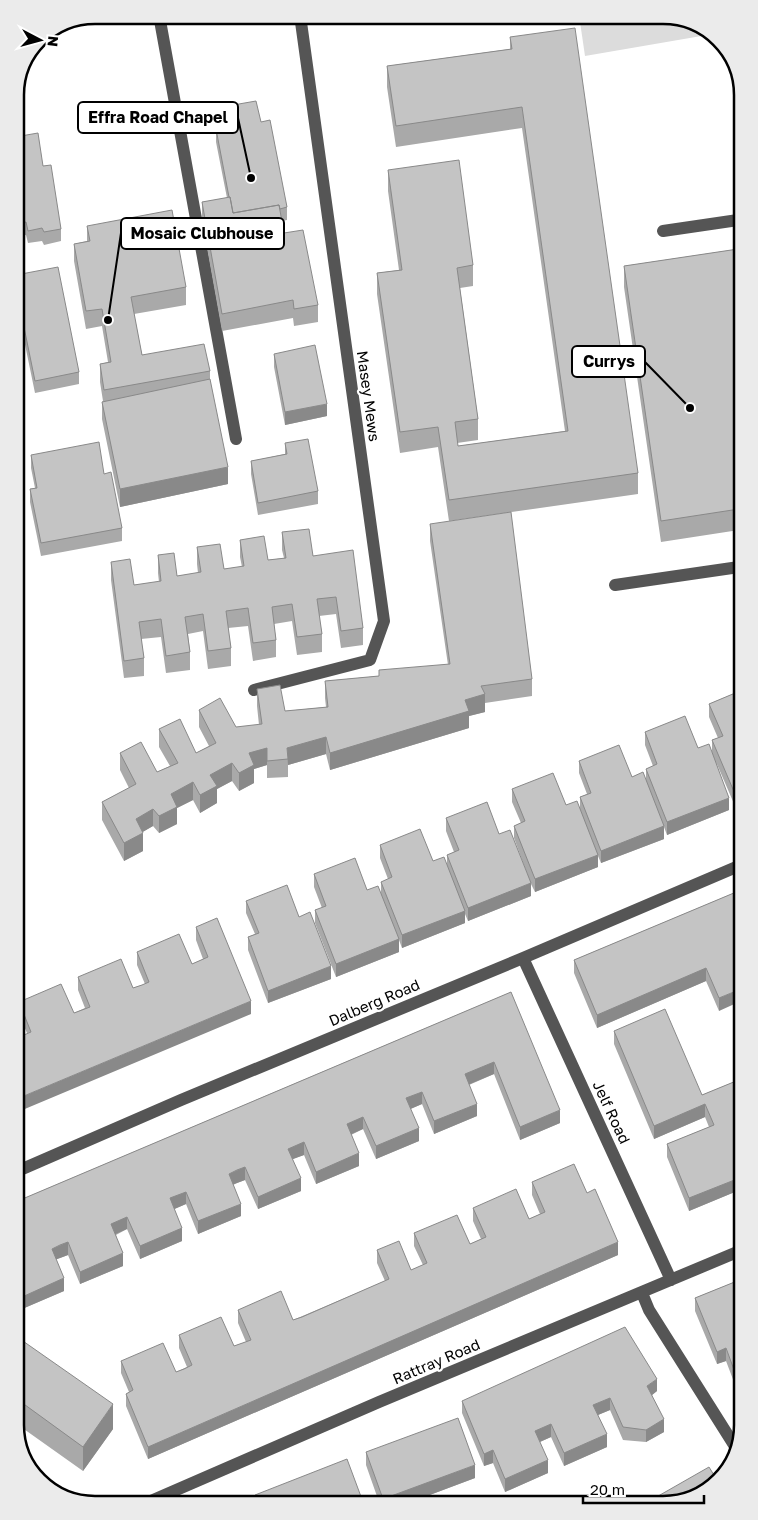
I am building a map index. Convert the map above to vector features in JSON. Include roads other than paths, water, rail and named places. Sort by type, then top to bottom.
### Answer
[{"type":"street","points":[[161,24],[236,439]]},
{"type":"street","name":"Masey Mews","points":[[254,690],[370,660],[384,621],[301,24]]},
{"type":"street","points":[[664,231],[734,221]]},
{"type":"street","points":[[615,585],[734,568]]},
{"type":"street","name":"Dalberg Road","points":[[24,1168],[181,1100],[523,958],[734,868]]},
{"type":"street","name":"Jelf Road","points":[[523,958],[671,1280]]},
{"type":"street","name":"Rattray Road","points":[[162,1496],[379,1402],[734,1253]]},
{"type":"street","points":[[642,1293],[649,1310],[732,1442]]},
{"type":"place","name":"Effra Road Chapel","points":[[251,178]]},
{"type":"place","name":"Mosaic Clubhouse","points":[[108,320]]},
{"type":"place","name":"Currys","points":[[690,408]]}]
